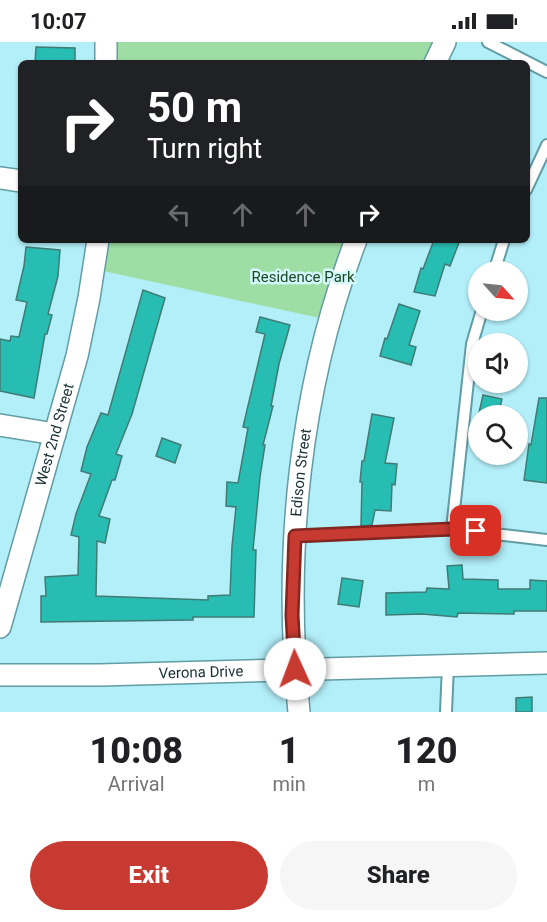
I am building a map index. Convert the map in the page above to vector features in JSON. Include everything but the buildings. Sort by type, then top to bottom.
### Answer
[{"type":"street","points":[[105,60],[106,42]]},
{"type":"street","points":[[436,60],[445,42]]},
{"type":"street","points":[[0,178],[18,181]]},
{"type":"street","name":"West 2nd Street","points":[[0,627],[77,356],[98,243]]},
{"type":"street","name":"Edison Street","points":[[299,712],[292,615],[298,490],[318,368],[329,320],[355,243]]},
{"type":"street","points":[[0,425],[55,434]]},
{"type":"street","name":"Verona Drive","points":[[0,675],[100,675],[547,663]]},
{"type":"lane","points":[[488,42],[523,60]]},
{"type":"lane","points":[[530,63],[547,72]]},
{"type":"lane","points":[[530,181],[547,145]]},
{"type":"lane","points":[[497,261],[503,243]]},
{"type":"lane","points":[[452,529],[472,344],[479,321]]},
{"type":"lane","points":[[295,536],[452,529],[547,540]]},
{"type":"lane","points":[[446,712],[448,665]]},
{"type":"green space","points":[[106,42],[445,42],[436,60],[106,60]]},
{"type":"green space","name":"Residence Park","points":[[98,243],[355,243],[329,320],[94,269]]},
{"type":"route","points":[[295,669],[292,615],[295,536],[452,529],[476,531]]}]
